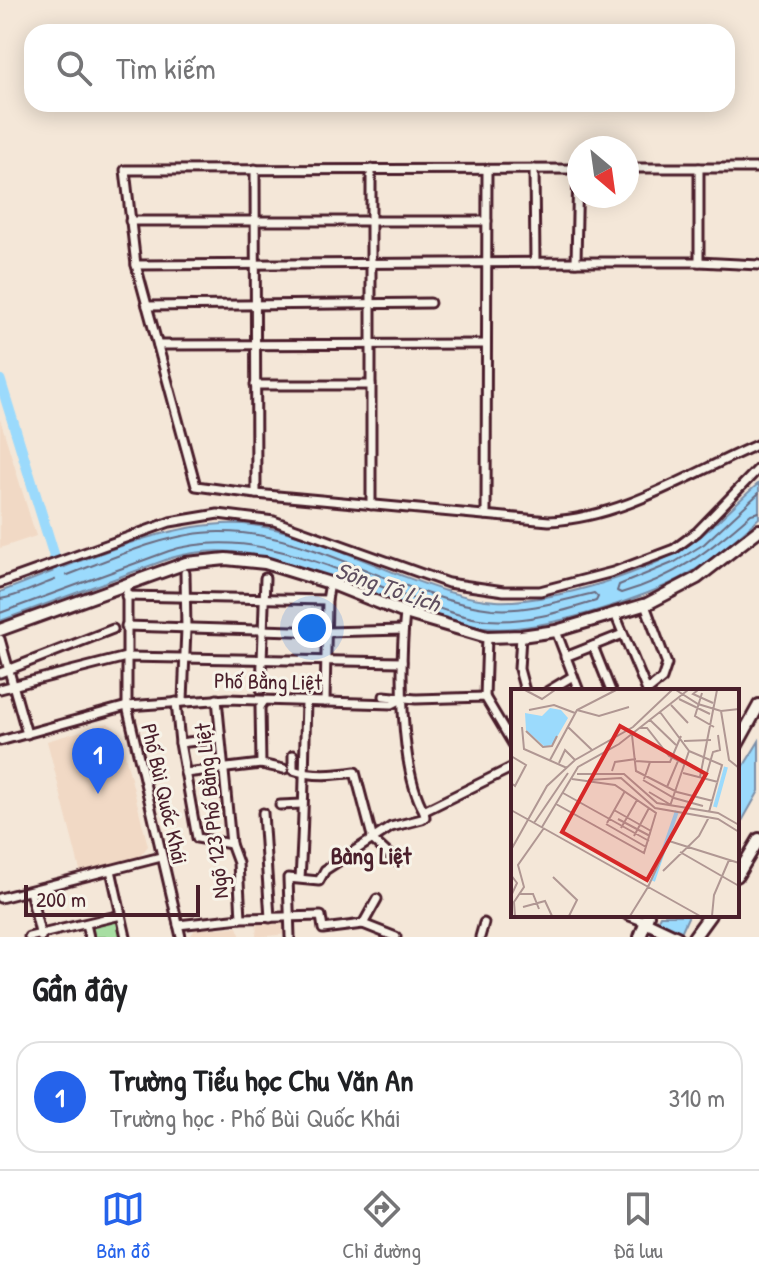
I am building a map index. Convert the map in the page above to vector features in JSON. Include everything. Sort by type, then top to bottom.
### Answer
[{"type":"street","points":[[639,168],[759,168]]},
{"type":"street","points":[[699,168],[699,262]]},
{"type":"street","points":[[255,169],[256,494]]},
{"type":"street","points":[[371,169],[371,505]]},
{"type":"street","points":[[486,515],[487,169]]},
{"type":"street","points":[[534,169],[535,262]]},
{"type":"street","points":[[567,169],[125,170],[136,265],[196,486],[371,505],[549,521],[572,520],[624,504],[759,444]]},
{"type":"street","points":[[578,208],[579,262]]},
{"type":"street","points":[[130,221],[487,221]]},
{"type":"street","points":[[136,265],[699,262],[759,265]]},
{"type":"street","points":[[147,306],[430,303]]},
{"type":"street","points":[[158,345],[486,344]]},
{"type":"street","points":[[255,385],[371,385]]},
{"type":"street","points":[[0,583],[170,522],[218,514],[274,521],[448,583],[504,591],[540,591],[613,572],[674,549],[697,532],[759,468]]},
{"type":"street","points":[[0,630],[186,563],[226,559],[265,563],[330,583],[405,613],[487,637],[521,636],[556,631],[645,605],[697,578],[759,530]]},
{"type":"street","points":[[185,573],[186,629],[180,701],[180,743],[185,773],[197,838],[231,844]]},
{"type":"street","points":[[261,689],[265,578]]},
{"type":"street","name":"Phố Bùi Quốc Khái","points":[[127,583],[127,706],[181,937]]},
{"type":"street","points":[[325,702],[330,583]]},
{"type":"street","points":[[126,596],[327,600]]},
{"type":"street","points":[[645,605],[667,664],[662,679],[650,689]]},
{"type":"street","points":[[290,937],[288,878],[319,881],[325,870],[399,823],[425,817],[409,763],[402,699],[405,613]]},
{"type":"street","points":[[615,614],[646,689]]},
{"type":"street","points":[[126,626],[326,632],[403,630]]},
{"type":"street","points":[[4,672],[113,629]]},
{"type":"street","points":[[556,631],[578,689]]},
{"type":"street","points":[[565,657],[623,634]]},
{"type":"street","points":[[521,636],[519,669],[524,689]]},
{"type":"street","points":[[487,637],[485,697],[511,741]]},
{"type":"street","points":[[0,639],[4,672],[13,686],[27,734]]},
{"type":"street","points":[[593,646],[610,689]]},
{"type":"street","points":[[0,689],[126,657],[402,662]]},
{"type":"street","points":[[551,689],[573,676]]},
{"type":"street","points":[[384,696],[402,699]]},
{"type":"street","name":"Phố Bằng Liệt","points":[[0,741],[127,706],[180,701],[217,699],[350,705],[392,704],[402,699],[485,697]]},
{"type":"street","name":"Ngõ 123 Phố Bằng Liệt","points":[[217,699],[231,844],[238,863],[241,918],[321,916],[323,929],[363,924]]},
{"type":"street","points":[[261,764],[260,707],[264,701]]},
{"type":"street","points":[[300,878],[304,852],[302,804],[306,703]]},
{"type":"street","points":[[739,741],[759,705]]},
{"type":"street","points":[[180,743],[220,738]]},
{"type":"street","points":[[293,755],[293,770],[304,774],[355,772],[373,840],[397,862]]},
{"type":"street","points":[[185,773],[261,764],[284,769]]},
{"type":"street","points":[[424,811],[511,768]]},
{"type":"street","points":[[280,805],[302,804]]},
{"type":"street","points":[[263,813],[270,918]]},
{"type":"street","points":[[739,873],[759,839]]},
{"type":"street","points":[[0,898],[161,857]]},
{"type":"street","points":[[111,870],[126,937]]},
{"type":"street","points":[[30,891],[41,936]]},
{"type":"street","points":[[377,899],[363,924],[377,933],[396,937]]},
{"type":"street","points":[[29,937],[121,915]]},
{"type":"street","points":[[694,937],[709,917]]},
{"type":"street","points":[[178,925],[241,918]]},
{"type":"street","points":[[640,937],[647,921],[677,937]]},
{"type":"street","points":[[480,937],[484,923]]},
{"type":"street","points":[[86,924],[89,937]]},
{"type":"shaded area","points":[[0,419],[36,536],[0,548]]},
{"type":"shaded area","points":[[108,723],[119,731],[148,846],[140,856],[81,874],[47,741]]},
{"type":"shaded area","points":[[289,919],[289,934],[256,937],[257,920]]},
{"type":"shaded area","points":[[237,927],[241,937],[190,937],[195,929]]},
{"type":"green space","points":[[121,915],[126,937],[89,937],[86,924]]},
{"type":"water","name":"Sông Tô Lịch","points":[[759,483],[759,518],[698,568],[669,584],[618,604],[532,626],[485,628],[466,625],[426,614],[291,564],[252,554],[212,551],[171,558],[0,621],[0,592],[120,546],[152,536],[214,524],[243,524],[283,531],[471,598],[519,601],[545,597],[632,573],[682,549],[701,536]]},
{"type":"water","points":[[759,741],[759,791],[739,826],[739,774]]},
{"type":"water","points":[[659,917],[688,917],[679,937],[650,937]]},
{"type":"waterway","points":[[0,380],[62,581]]},
{"type":"place","name":"Trường Tiểu học Chu Văn An","points":[[98,794]]},
{"type":"district","name":"Bàng Liệt","points":[[371,855]]}]
